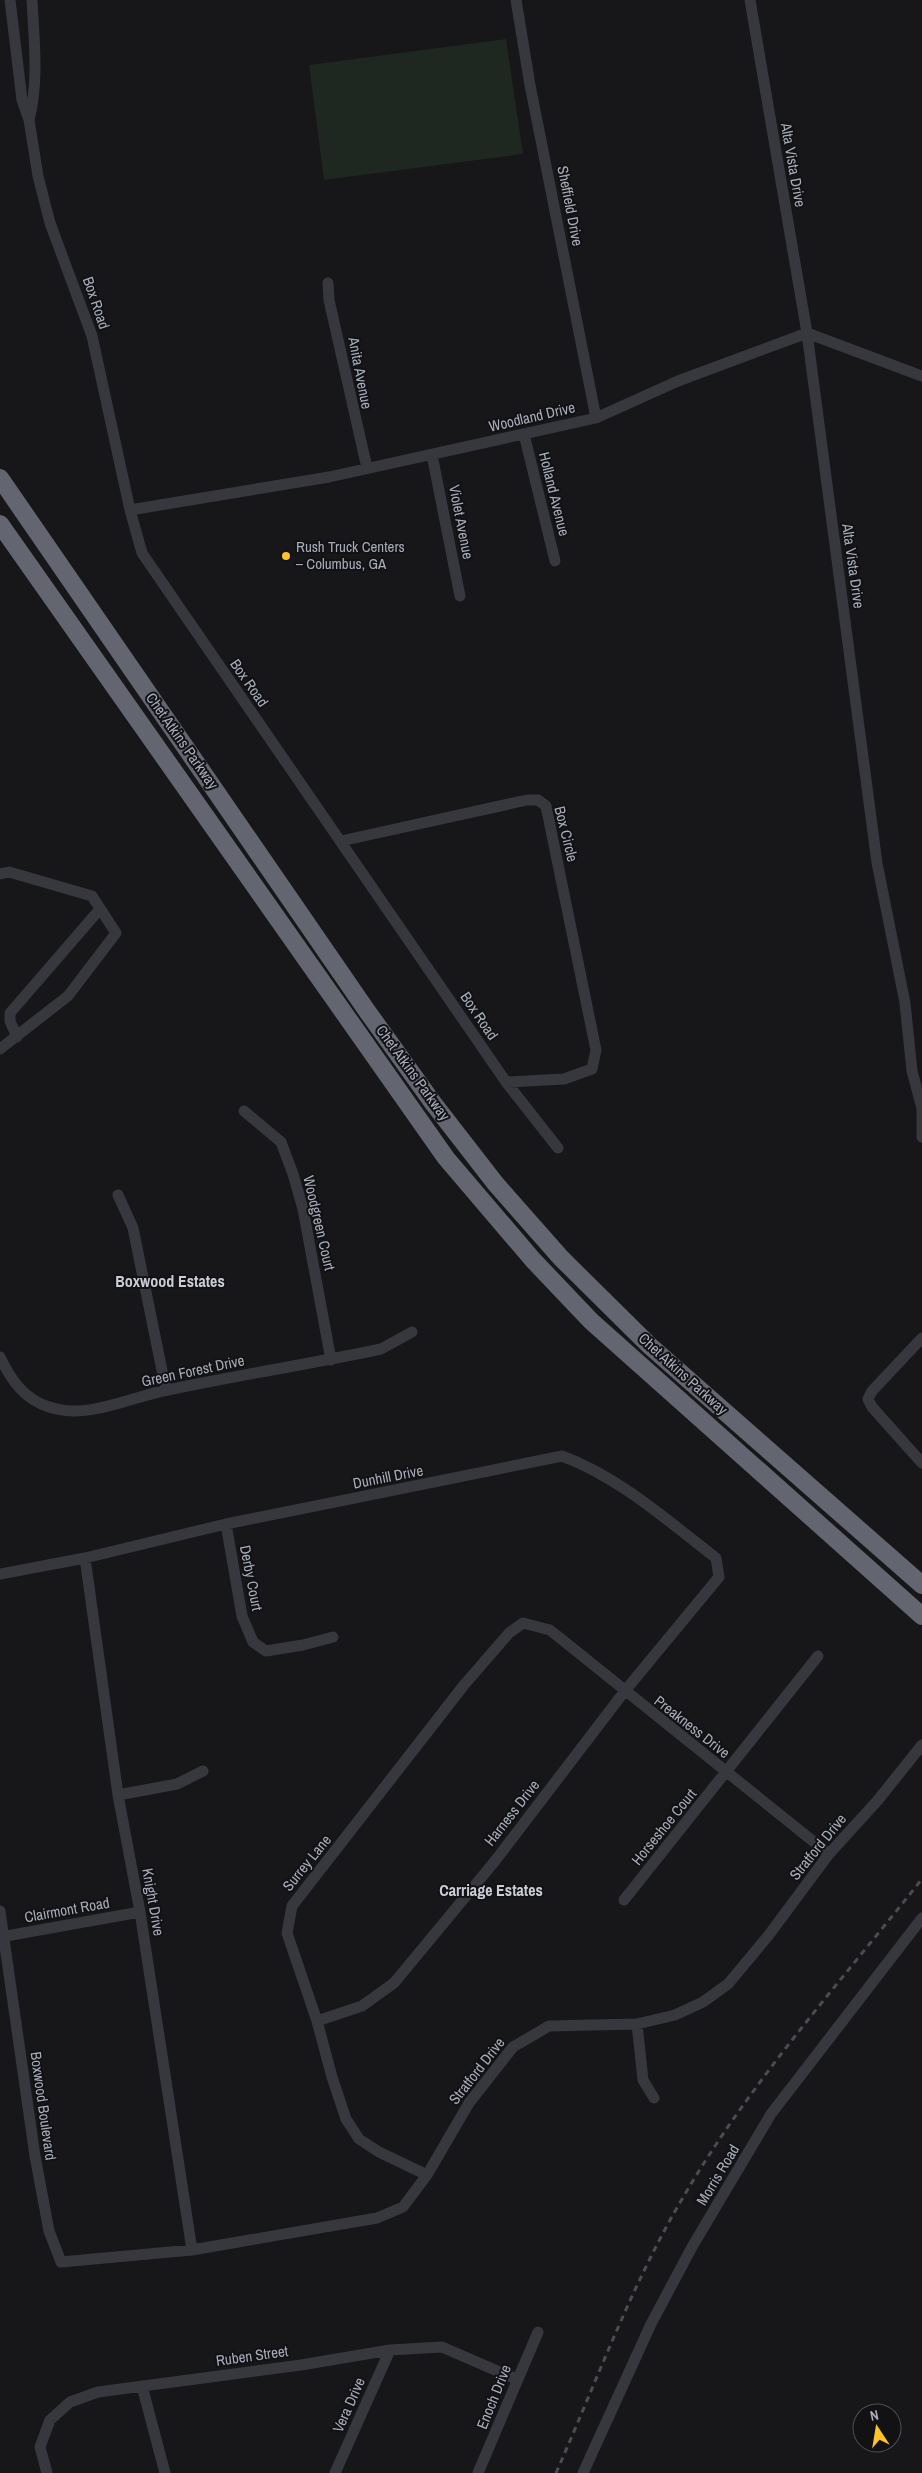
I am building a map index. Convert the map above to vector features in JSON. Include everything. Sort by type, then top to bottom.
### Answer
[{"type":"highway","points":[[0,473],[21,509]]},
{"type":"highway","name":"Chet Atkins Parkway","points":[[0,478],[368,1011],[433,1103],[495,1183],[561,1258],[650,1346],[922,1585]]},
{"type":"highway","name":"Chet Atkins Parkway","points":[[0,524],[446,1158],[533,1260],[591,1321],[922,1616]]},
{"type":"street","name":"Box Road","points":[[10,0],[22,100],[28,120],[38,176],[50,223],[92,336],[130,510],[142,553],[506,1082],[558,1148]]},
{"type":"street","name":"Box Road","points":[[28,120],[34,98],[35,72],[32,0]]},
{"type":"street","name":"Sheffield Drive","points":[[516,0],[530,85],[596,418]]},
{"type":"street","name":"Alta Vista Drive","points":[[750,0],[807,333],[877,863],[905,1003],[912,1071],[922,1108],[922,1137]]},
{"type":"street","name":"Anita Avenue","points":[[328,283],[329,300],[367,468]]},
{"type":"street","name":"Woodland Drive","points":[[130,510],[241,493],[432,455],[596,418],[678,381],[807,333]]},
{"type":"street","points":[[807,333],[922,376]]},
{"type":"street","name":"Holland Avenue","points":[[524,434],[555,561]]},
{"type":"street","name":"Violet Avenue","points":[[432,455],[460,596]]},
{"type":"street","name":"Box Circle","points":[[341,841],[517,802],[538,800],[546,806],[596,1050],[592,1069],[564,1078],[506,1082]]},
{"type":"street","points":[[0,874],[9,872],[92,896],[116,933],[68,996],[0,1049]]},
{"type":"street","points":[[17,1037],[10,1021],[10,1013],[100,909]]},
{"type":"street","name":"Woodgreen Court","points":[[244,1111],[281,1142],[287,1158],[303,1209],[331,1360]]},
{"type":"street","points":[[118,1196],[133,1228],[166,1390]]},
{"type":"street","name":"Green Forest Drive","points":[[0,1357],[14,1383],[24,1394],[36,1402],[56,1409],[77,1410],[104,1407],[166,1390],[381,1349],[412,1332]]},
{"type":"street","points":[[922,1338],[872,1391],[868,1399],[872,1407],[922,1463]]},
{"type":"street","name":"Dunhill Drive","points":[[0,1574],[85,1558],[226,1524],[562,1456],[584,1464],[648,1505],[716,1558],[719,1578],[707,1592]]},
{"type":"street","name":"Derby Court","points":[[226,1524],[242,1616],[253,1642],[266,1650],[302,1645],[333,1637]]},
{"type":"street","name":"Knight Drive","points":[[85,1558],[118,1795],[140,1912],[192,2250]]},
{"type":"street","name":"Harness Drive","points":[[317,2020],[362,2006],[394,1983],[501,1853],[624,1692],[707,1592]]},
{"type":"street","name":"Surrey Lane","points":[[426,2175],[379,2152],[359,2139],[346,2119],[332,2077],[317,2020],[287,1933],[292,1906],[464,1685],[508,1633],[523,1623],[536,1626]]},
{"type":"street","name":"Preakness Drive","points":[[536,1626],[550,1630],[624,1692],[829,1854]]},
{"type":"street","name":"Horseshoe Court","points":[[624,1900],[818,1656]]},
{"type":"street","name":"Stratford Drive","points":[[103,2259],[192,2250],[377,2218],[403,2207],[426,2175],[468,2103],[512,2047],[549,2026],[637,2024],[675,2015],[703,2002],[728,1984],[768,1936],[829,1854],[878,1800],[922,1745]]},
{"type":"street","points":[[118,1795],[177,1784],[203,1771]]},
{"type":"street","name":"Boxwood Boulevard","points":[[0,1911],[2,1937],[35,2156],[49,2231],[61,2262],[103,2259]]},
{"type":"street","name":"Clairmont Road","points":[[2,1937],[140,1912]]},
{"type":"street","name":"Morris Road","points":[[583,2473],[651,2324],[692,2248],[771,2114],[922,1918]]},
{"type":"street","points":[[637,2024],[644,2080],[654,2098]]},
{"type":"street","name":"Enoch Drive","points":[[478,2473],[516,2379],[538,2332]]},
{"type":"street","name":"Ruben Street","points":[[47,2473],[40,2447],[50,2420],[70,2402],[98,2392],[301,2365],[390,2350],[442,2347],[516,2379]]},
{"type":"street","name":"Vera Drive","points":[[335,2473],[390,2350]]},
{"type":"street","points":[[142,2386],[165,2473]]},
{"type":"shaded area","points":[[506,39],[523,154],[324,180],[309,65]]},
{"type":"railway","points":[[556,2473],[617,2329],[650,2258],[688,2189],[741,2108],[770,2069],[922,1879]]},
{"type":"place","name":"Rush Truck Centers – Columbus, GA","points":[[286,556]]},
{"type":"district","name":"Boxwood Estates","points":[[170,1281]]},
{"type":"district","name":"Carriage Estates","points":[[491,1890]]}]
